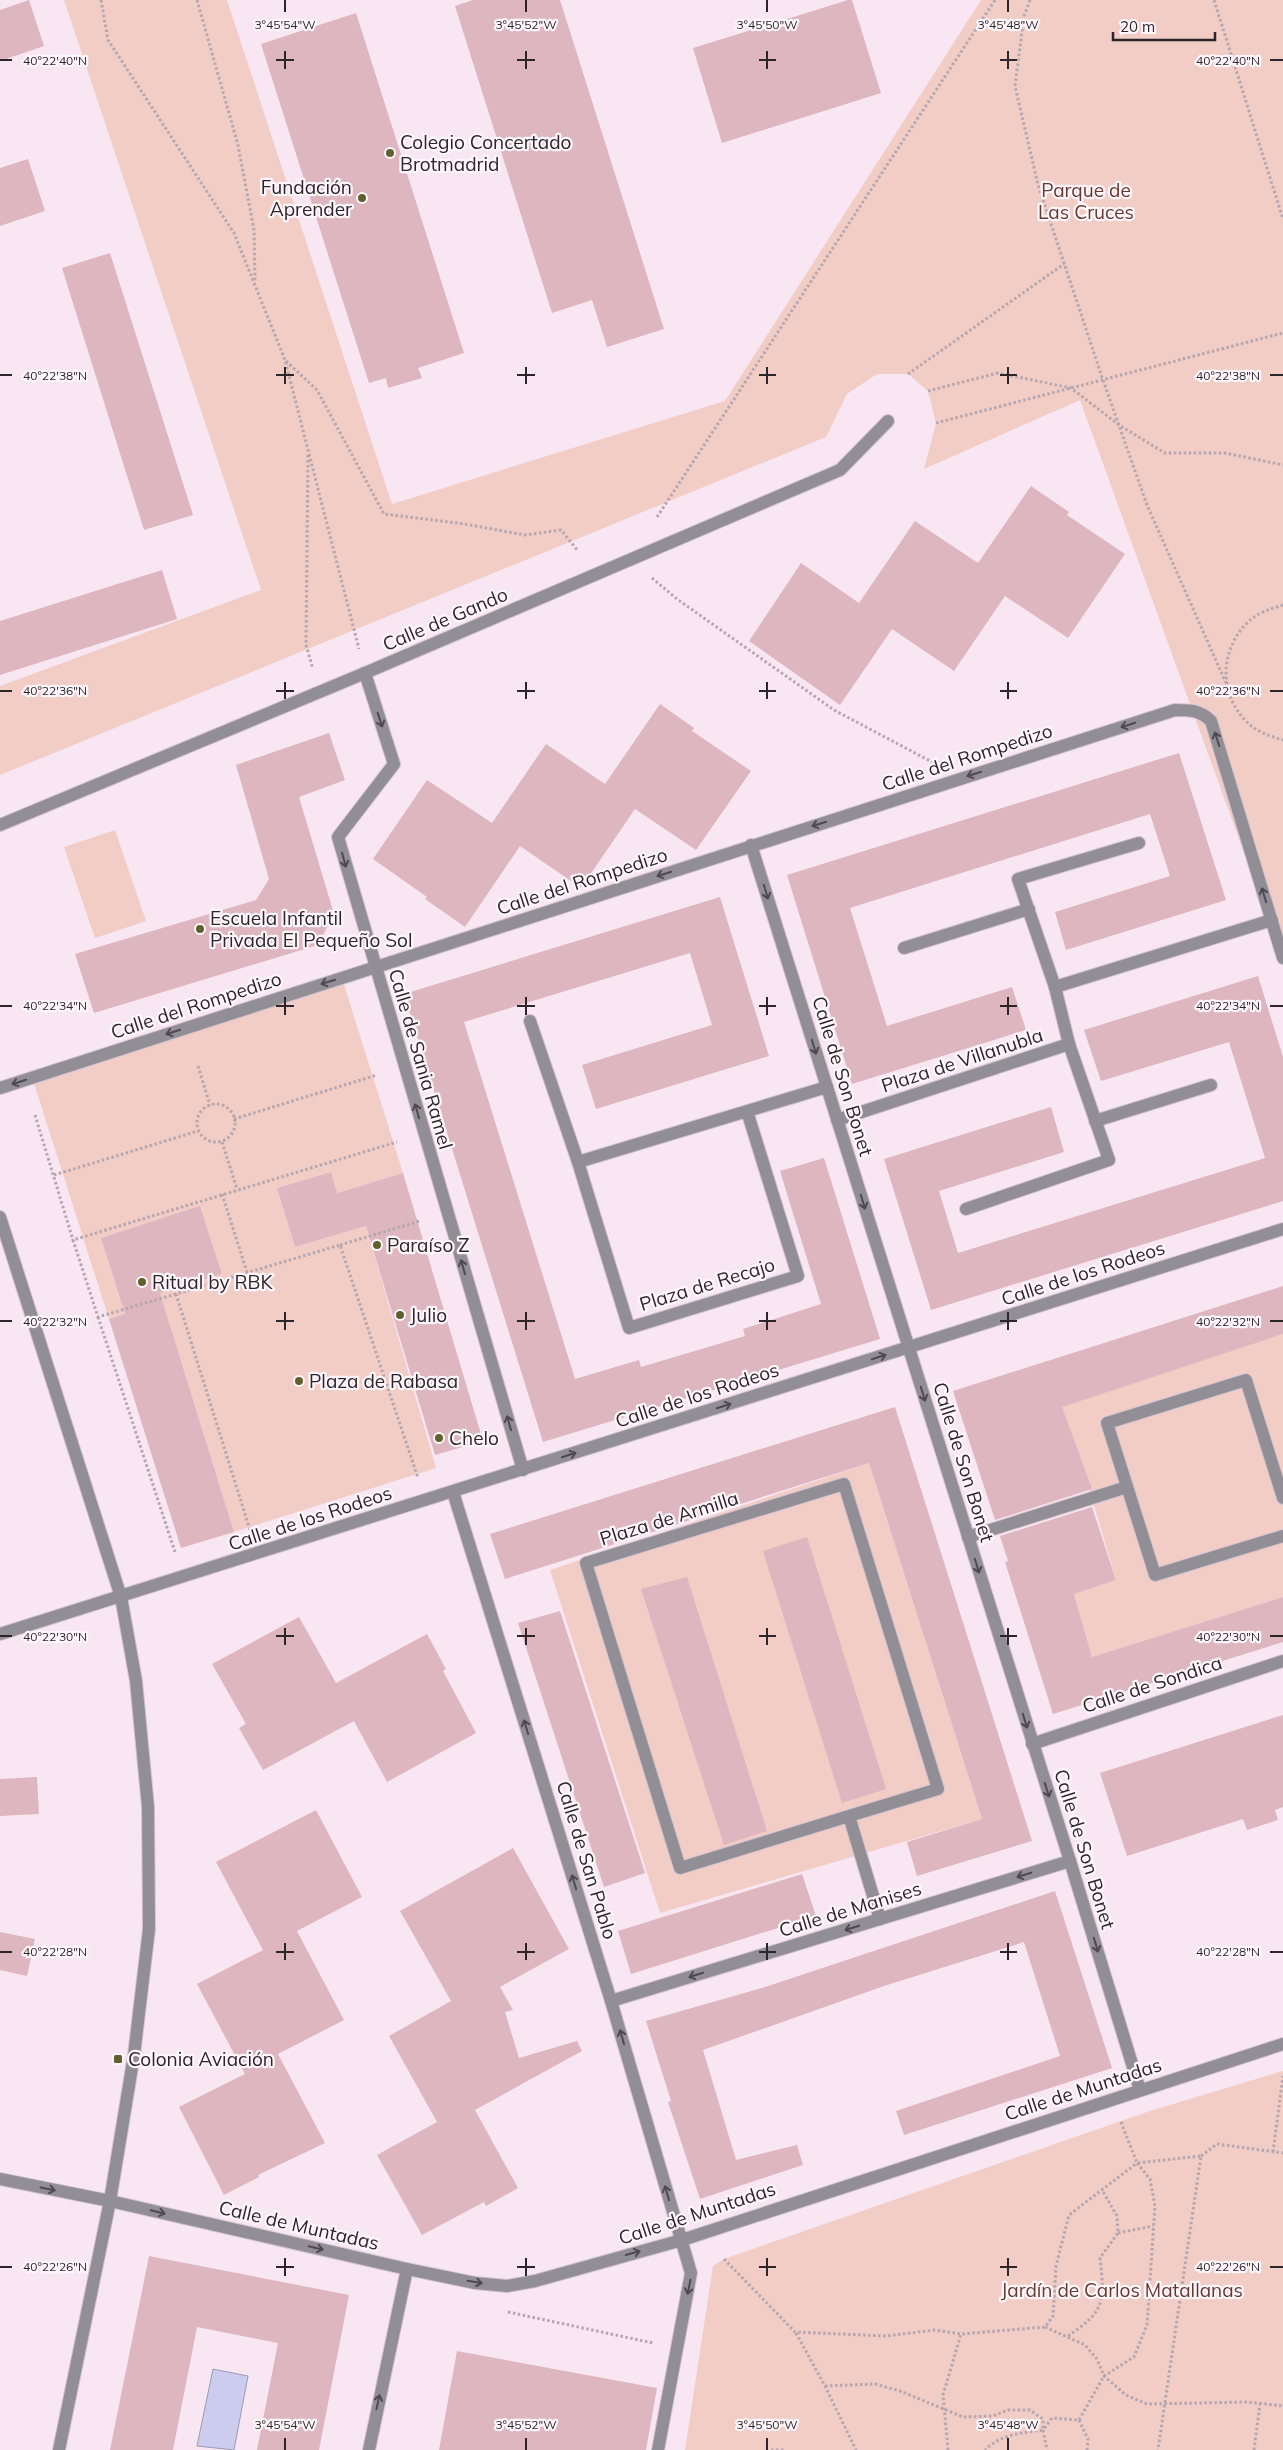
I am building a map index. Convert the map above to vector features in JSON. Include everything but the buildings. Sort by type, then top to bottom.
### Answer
[{"type":"street","name":"Calle de Gando","points":[[0,825],[365,674],[840,470],[888,421]]},
{"type":"street","name":"Calle de Sania Ramel","points":[[365,674],[394,764],[338,838],[374,967],[523,1470]]},
{"type":"street","name":"Calle del Rompedizo","points":[[0,1088],[1175,710],[1193,710],[1203,714],[1211,721],[1272,920]]},
{"type":"street","name":"Plaza de Villanubla","points":[[966,1209],[1109,1160],[1069,1044],[1055,987],[1018,880],[1139,843]]},
{"type":"street","name":"Calle de Son Bonet","points":[[751,845],[1140,2090]]},
{"type":"street","points":[[904,948],[1029,909]]},
{"type":"street","points":[[1055,987],[1272,920],[1283,958]]},
{"type":"street","name":"Plaza de Recajo","points":[[530,1021],[578,1162],[629,1328],[798,1276],[747,1111]]},
{"type":"street","name":"Plaza de Villanubla","points":[[837,1120],[1069,1044]]},
{"type":"street","points":[[1095,1121],[1211,1085]]},
{"type":"street","points":[[578,1162],[827,1087]]},
{"type":"street","points":[[0,1216],[121,1597],[136,1681],[148,1807],[149,1929],[134,2055],[110,2201],[59,2450]]},
{"type":"street","name":"Calle de los Rodeos","points":[[0,1634],[1283,1229]]},
{"type":"street","points":[[1283,1498],[1278,1466],[1246,1380],[1107,1423],[1155,1575],[1283,1536]]},
{"type":"street","name":"Plaza de Armilla","points":[[844,1484],[938,1789],[849,1816],[680,1868],[586,1563],[844,1484]]},
{"type":"street","points":[[968,1537],[1127,1487]]},
{"type":"street","name":"Calle de San Pablo","points":[[452,1492],[611,2001],[691,2273],[658,2450]]},
{"type":"street","name":"Calle de Sondica","points":[[1032,1744],[1283,1661]]},
{"type":"street","points":[[849,1816],[880,1919]]},
{"type":"street","name":"Calle de Manises","points":[[611,2001],[1070,1861]]},
{"type":"street","name":"Calle de Muntadas","points":[[0,2179],[110,2201],[407,2269],[475,2283],[507,2286],[535,2281],[682,2240],[1283,2044]]},
{"type":"street","points":[[369,2450],[407,2269]]},
{"type":"path","points":[[101,0],[108,40],[234,233],[286,360],[365,674]]},
{"type":"path","points":[[197,0],[238,144],[254,230],[255,285]]},
{"type":"path","points":[[656,517],[995,0]]},
{"type":"path","points":[[1030,0],[1024,16],[1016,86],[1038,185],[1103,380],[1147,505],[1226,682],[1233,704],[1246,722],[1264,734],[1283,740]]},
{"type":"path","points":[[1214,0],[1283,219]]},
{"type":"path","points":[[908,374],[1064,264]]},
{"type":"path","points":[[936,423],[1283,333]]},
{"type":"path","points":[[286,360],[317,390],[384,514],[465,524],[525,535],[561,530],[578,552]]},
{"type":"path","points":[[928,391],[998,373],[1072,388],[1119,425],[1165,453],[1225,453],[1283,465]]},
{"type":"path","points":[[308,449],[305,625],[306,644],[313,669]]},
{"type":"path","points":[[650,576],[677,599],[834,710],[939,766]]},
{"type":"path","points":[[1226,682],[1226,660],[1233,640],[1247,622],[1265,610],[1283,605]]},
{"type":"path","points":[[198,1066],[210,1105]]},
{"type":"path","points":[[234,1119],[377,1075]]},
{"type":"path","points":[[210,1105],[222,1105],[232,1113],[234,1119],[234,1131],[222,1142],[213,1143],[198,1131],[197,1118],[210,1105]]},
{"type":"path","points":[[36,1115],[73,1240],[175,1552]]},
{"type":"path","points":[[54,1175],[198,1131]]},
{"type":"path","points":[[222,1142],[237,1189]]},
{"type":"path","points":[[73,1240],[397,1142]]},
{"type":"path","points":[[222,1194],[247,1272]]},
{"type":"path","points":[[98,1317],[420,1221]]},
{"type":"path","points":[[340,1246],[418,1478]]},
{"type":"path","points":[[176,1294],[250,1530]]},
{"type":"path","points":[[1273,2152],[1283,2076]]},
{"type":"path","points":[[1079,2420],[1104,2376],[1134,2357],[1147,2325],[1155,2206],[1150,2179],[1136,2163],[1120,2122]]},
{"type":"path","points":[[1045,2326],[1053,2316],[1056,2266],[1069,2215],[1136,2163],[1201,2156],[1217,2144],[1283,2153]]},
{"type":"path","points":[[1158,2450],[1201,2156]]},
{"type":"path","points":[[1067,2337],[1096,2315],[1102,2299],[1103,2284],[1100,2258],[1118,2233],[1117,2216],[1102,2190]]},
{"type":"path","points":[[1118,2233],[1153,2226]]},
{"type":"path","points":[[724,2259],[795,2332],[825,2386],[856,2450]]},
{"type":"path","points":[[505,2311],[656,2344]]},
{"type":"path","points":[[795,2332],[886,2336],[935,2330],[961,2334],[1045,2326],[1085,2345],[1098,2359],[1104,2376],[1126,2395],[1146,2404],[1248,2402],[1283,2406]]},
{"type":"path","points":[[948,2450],[942,2395],[961,2334]]},
{"type":"path","points":[[825,2386],[875,2384],[944,2407],[963,2417],[993,2416],[1008,2410],[1030,2410],[1043,2419],[1047,2450]]},
{"type":"path","points":[[1254,2450],[1260,2404]]},
{"type":"path","points":[[985,2450],[993,2442],[1014,2434],[1043,2430],[1052,2418],[1079,2420]]},
{"type":"path","points":[[1079,2420],[1088,2439],[1087,2450]]},
{"type":"path","points":[[771,2450],[785,2450]]},
{"type":"green space","name":"Parque de Las Cruces","points":[[64,0],[227,0],[392,504],[725,401],[981,0],[1283,0],[1283,961],[1080,400],[924,469],[936,423],[928,391],[908,374],[877,374],[847,394],[826,437],[0,775],[0,686],[261,590]]},
{"type":"green space","points":[[115,830],[146,921],[95,938],[64,847]]},
{"type":"green space","points":[[342,978],[403,1173],[337,1193],[331,1172],[277,1188],[295,1247],[366,1226],[436,1468],[234,1532],[160,1293],[222,1274],[200,1207],[101,1238],[125,1314],[109,1319],[32,1077]]},
{"type":"green space","points":[[1283,1334],[1283,1597],[1092,1657],[1074,1594],[1116,1579],[1075,1442],[1018,1421]]},
{"type":"green space","points":[[869,1463],[982,1819],[660,1913],[550,1570]]},
{"type":"green space","name":"Jardín de Carlos Matallanas","points":[[1283,2071],[1283,2450],[685,2450],[713,2266],[724,2259],[1150,2111]]},
{"type":"water","points":[[213,2369],[248,2376],[234,2450],[197,2446]]},
{"type":"place","name":"Colegio Concertado Brotmadrid","points":[[390,153]]},
{"type":"place","name":"Fundación Aprender","points":[[362,198]]},
{"type":"place","name":"Escuela Infantil Privada El Pequeño Sol","points":[[200,929]]},
{"type":"place","name":"Paraíso Z","points":[[377,1245]]},
{"type":"place","name":"Ritual by RBK","points":[[142,1282]]},
{"type":"place","name":"Julio","points":[[400,1315]]},
{"type":"place","name":"Plaza de Rabasa","points":[[299,1381]]},
{"type":"place","name":"Chelo","points":[[439,1438]]},
{"type":"place","name":"Colonia Aviación","points":[[118,2059]]}]
